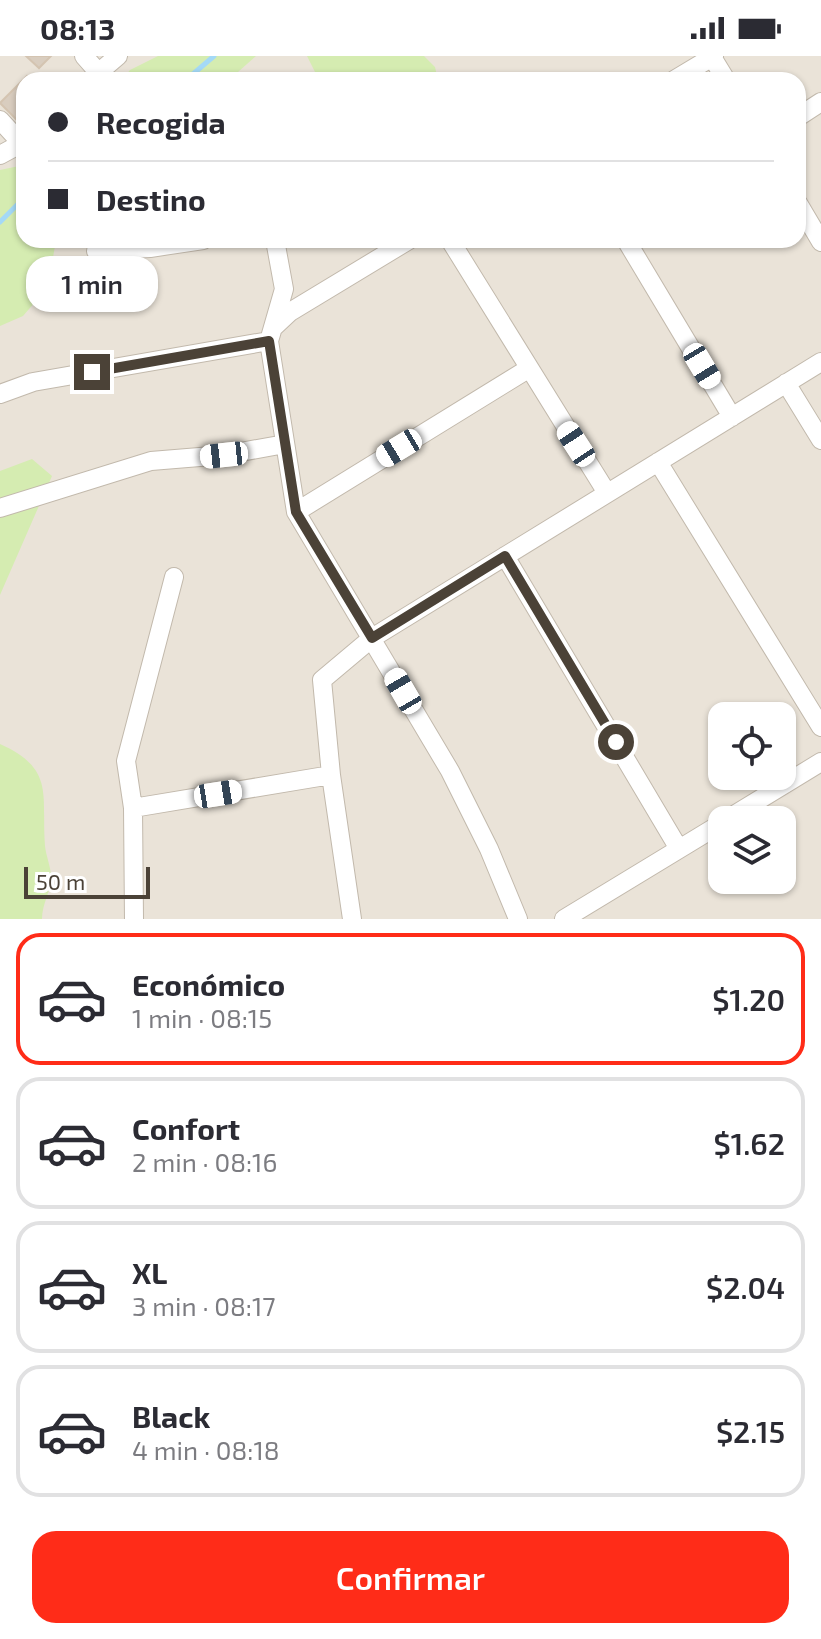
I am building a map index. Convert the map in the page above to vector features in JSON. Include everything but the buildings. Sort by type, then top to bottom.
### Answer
[{"type":"street","points":[[99,72],[118,56]]},
{"type":"street","points":[[688,72],[713,57]]},
{"type":"street","points":[[0,120],[16,136]]},
{"type":"street","points":[[806,217],[821,242]]},
{"type":"street","points":[[96,251],[150,248]]},
{"type":"street","points":[[276,248],[284,289],[271,334],[296,512],[450,771],[489,849],[518,919]]},
{"type":"street","points":[[0,394],[33,382],[271,334],[290,312],[396,248]]},
{"type":"street","points":[[455,248],[607,493]]},
{"type":"street","points":[[631,248],[732,417]]},
{"type":"street","points":[[352,919],[331,775],[322,680],[372,638],[821,362]]},
{"type":"street","points":[[296,512],[528,369]]},
{"type":"street","points":[[786,383],[821,440]]},
{"type":"street","points":[[0,508],[151,461],[224,455],[285,444]]},
{"type":"street","points":[[658,462],[821,727]]},
{"type":"street","points":[[505,556],[679,849]]},
{"type":"street","points":[[134,919],[133,808],[126,761],[174,577]]},
{"type":"street","points":[[749,806],[821,762]]},
{"type":"street","points":[[133,808],[331,775]]},
{"type":"street","points":[[564,919],[708,831]]},
{"type":"shaded area","points":[[0,56],[821,56],[821,919],[0,919]]},
{"type":"green space","points":[[158,56],[256,56],[238,72],[128,72]]},
{"type":"green space","points":[[307,56],[424,56],[436,72],[315,72]]},
{"type":"green space","points":[[16,167],[16,248],[55,248],[48,287],[23,316],[0,326],[0,170]]},
{"type":"green space","points":[[32,459],[52,476],[0,595],[0,471]]},
{"type":"green space","points":[[0,744],[30,763],[42,786],[45,846],[51,877],[42,919],[0,919]]},
{"type":"waterway","points":[[195,72],[214,56]]},
{"type":"waterway","points":[[0,222],[16,206]]},
{"type":"route","points":[[92,372],[269,341],[296,512],[372,638],[505,556],[616,742]]}]
